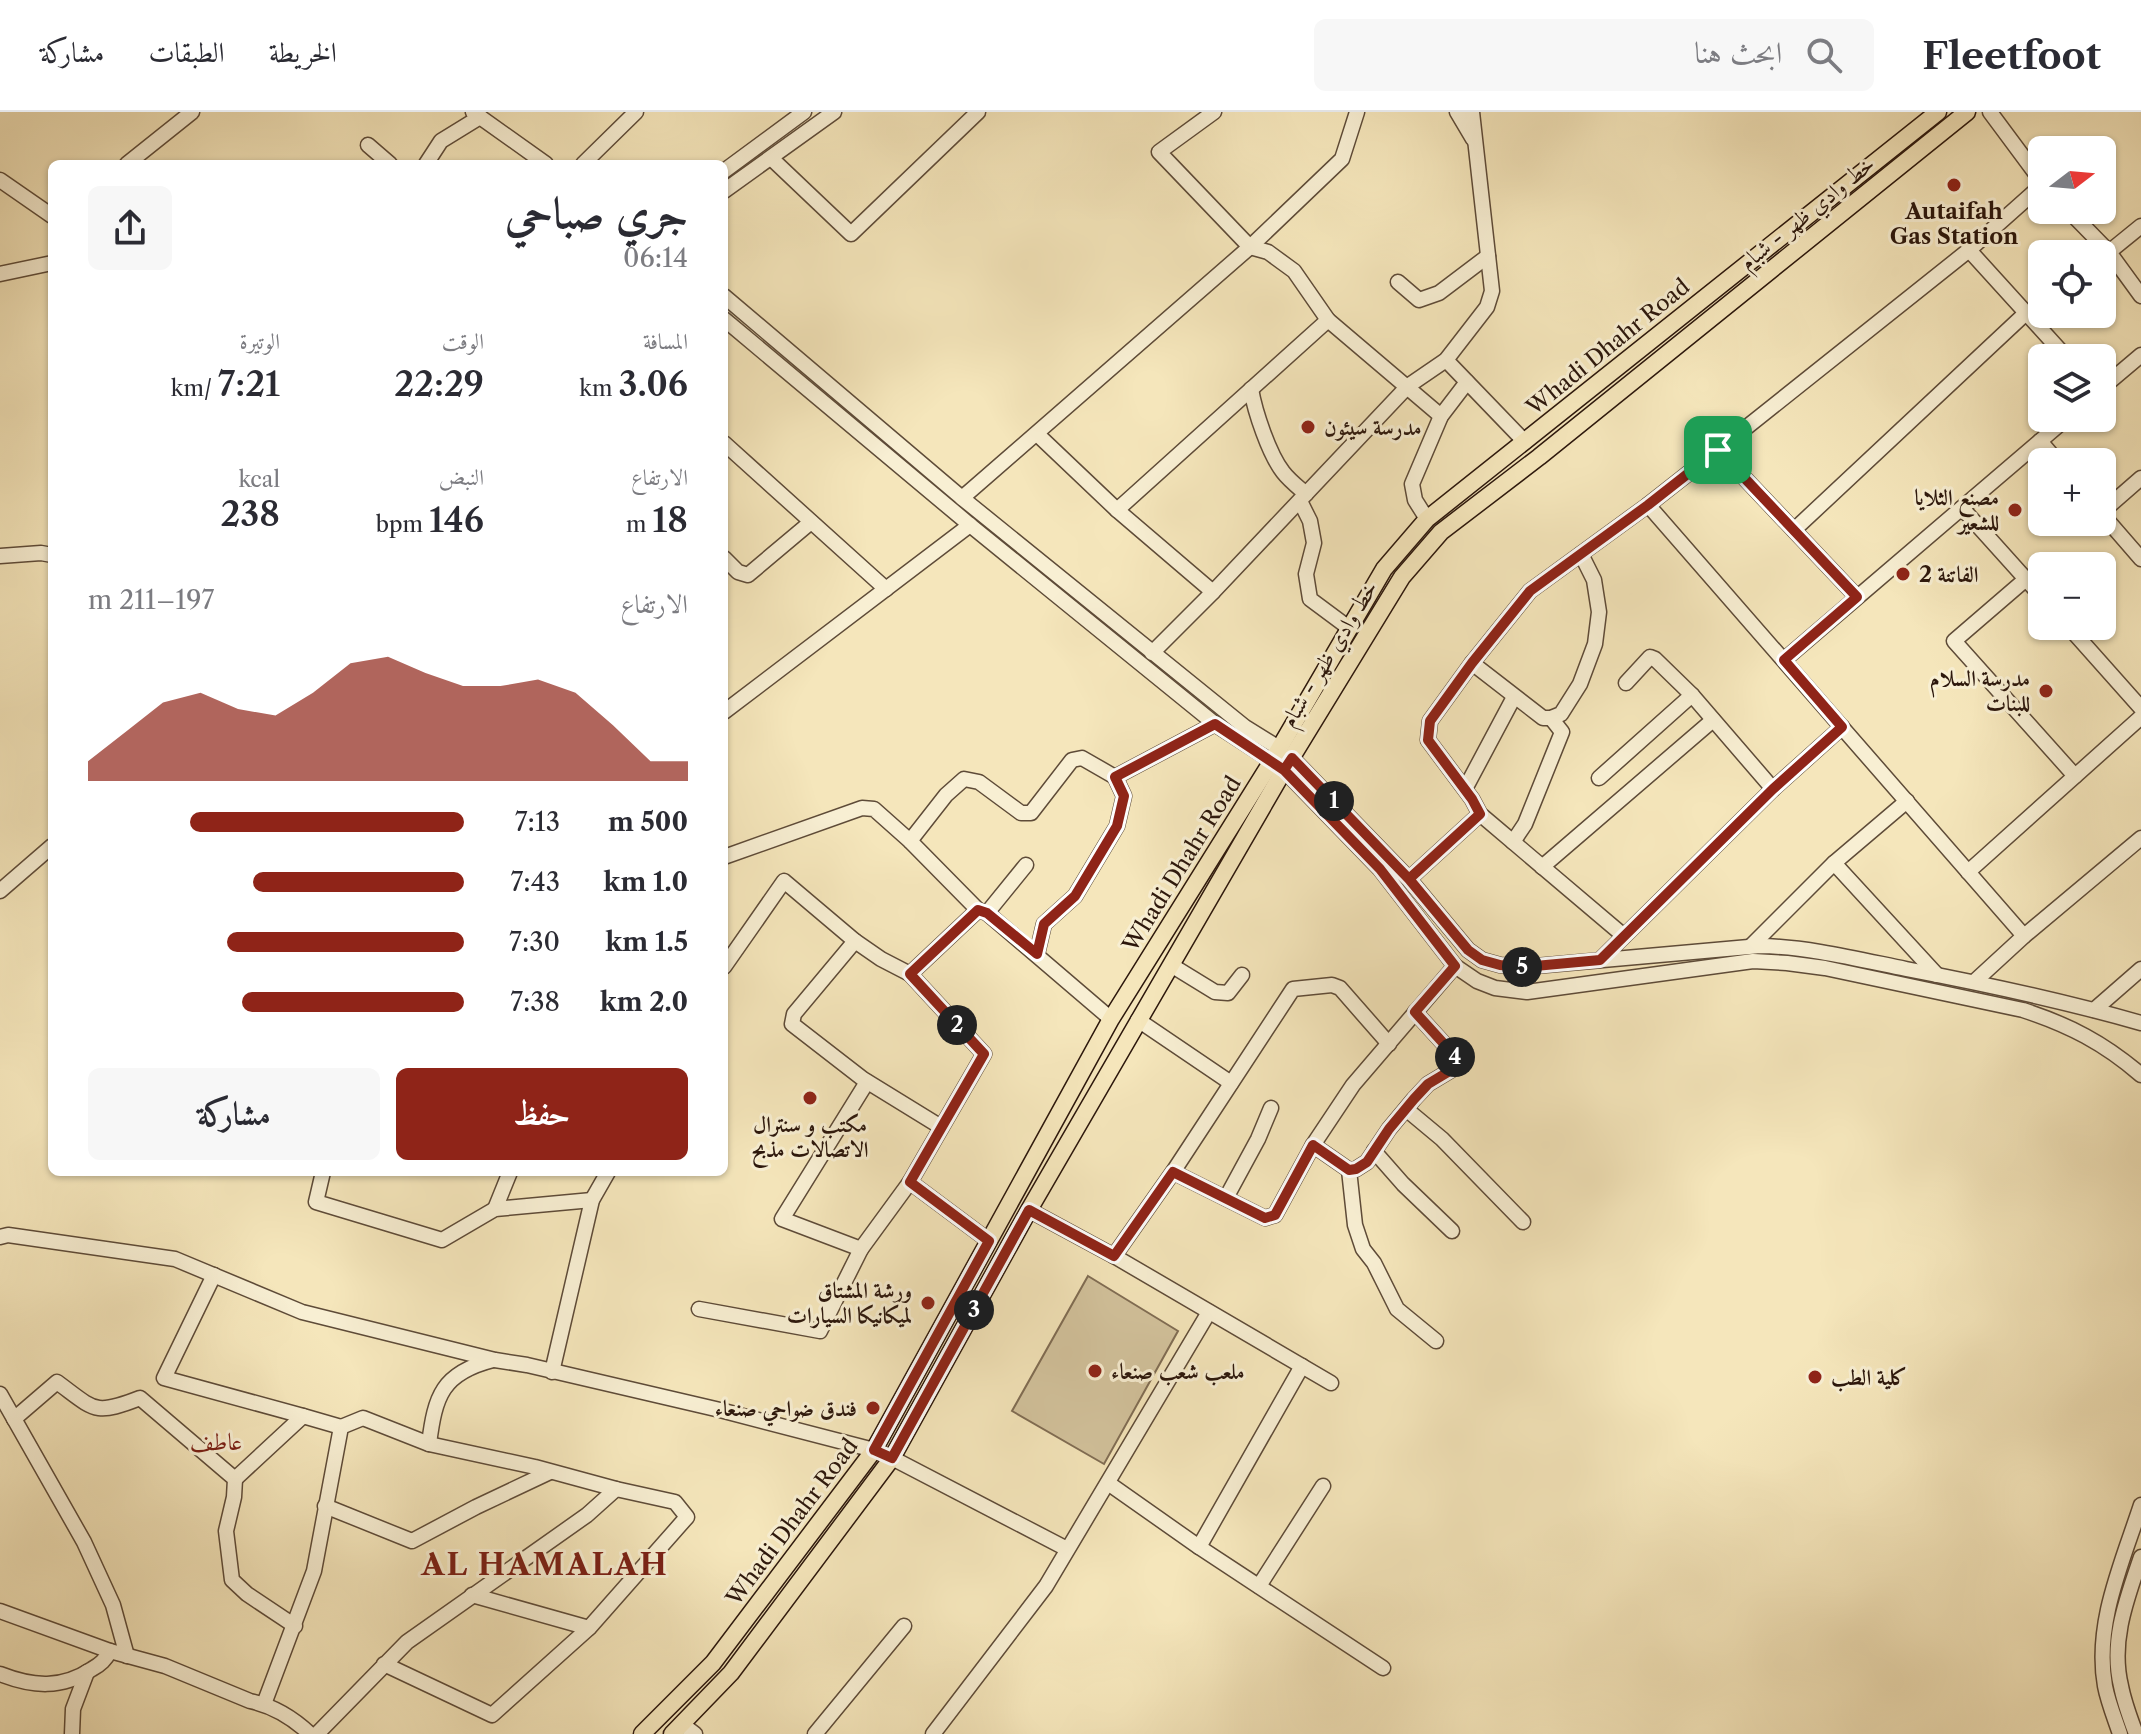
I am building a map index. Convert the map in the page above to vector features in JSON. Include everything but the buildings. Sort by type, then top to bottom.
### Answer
[{"type":"main road","name":"Whadi Dhahr Road","points":[[642,1734],[713,1663],[874,1450],[1111,1019],[1282,760],[1349,628],[1384,569],[1427,519],[1938,112]]},
{"type":"main road","name":"خط وادي ظهر - شبام","points":[[683,1731],[731,1673],[892,1458],[1029,1210],[1171,965],[1282,760],[1402,577],[1441,532],[1539,457],[1967,112]]},
{"type":"street","points":[[132,160],[192,112]]},
{"type":"street","points":[[587,160],[636,112]]},
{"type":"street","points":[[728,168],[804,112]]},
{"type":"street","points":[[728,188],[834,112]]},
{"type":"street","points":[[771,158],[851,234],[978,112]]},
{"type":"street","points":[[1214,112],[1159,152],[1250,247],[1268,252],[1294,271],[1328,320],[1441,416]]},
{"type":"street","points":[[962,498],[1250,247],[1342,159],[1357,112]]},
{"type":"street","points":[[1457,112],[1477,145]]},
{"type":"street","points":[[1152,653],[1408,386],[1446,360],[1490,300],[1492,291],[1472,112]]},
{"type":"street","points":[[1990,112],[2028,165]]},
{"type":"street","points":[[429,160],[441,141],[477,114],[540,160]]},
{"type":"street","points":[[368,145],[385,160]]},
{"type":"street","points":[[0,180],[48,213]]},
{"type":"street","points":[[1624,936],[1480,814],[1428,740],[1430,721],[1530,591],[1718,450],[1969,250],[2028,197]]},
{"type":"street","points":[[2082,224],[2097,240]]},
{"type":"street","points":[[2116,246],[2141,226]]},
{"type":"street","points":[[1969,250],[2055,344]]},
{"type":"street","points":[[1398,282],[1419,300],[1439,293],[1488,256]]},
{"type":"street","points":[[2116,262],[2141,296]]},
{"type":"street","points":[[0,274],[48,264]]},
{"type":"street","points":[[728,299],[962,498],[1245,727],[1409,879],[1468,950],[1482,960],[1524,967],[1751,946],[1794,947],[1974,982],[2141,1023]]},
{"type":"street","points":[[1794,530],[2027,312]]},
{"type":"street","points":[[1117,510],[1328,320]]},
{"type":"street","points":[[728,322],[1215,724],[1282,760],[1380,869],[1455,966],[1477,981],[1495,988],[1527,992],[1753,961],[1800,964],[2023,1010],[2054,1020],[2108,1048],[2141,1075]]},
{"type":"street","points":[[2116,376],[2141,355]]},
{"type":"street","points":[[1446,360],[1525,442]]},
{"type":"street","points":[[1427,519],[1415,500],[1412,484],[1441,416],[1467,382]]},
{"type":"street","points":[[1251,389],[1254,405],[1276,461],[1303,498],[1310,521],[1314,543],[1306,574],[1310,599],[1349,628]]},
{"type":"street","points":[[1784,660],[2051,432]]},
{"type":"street","points":[[1037,434],[1117,510],[1213,592]]},
{"type":"street","points":[[2040,441],[2046,448]]},
{"type":"street","points":[[728,447],[886,589]]},
{"type":"street","points":[[1718,450],[1857,597]]},
{"type":"street","points":[[2116,500],[2141,478]]},
{"type":"street","points":[[1648,505],[2024,936]]},
{"type":"street","points":[[1962,508],[2028,581]]},
{"type":"street","points":[[728,562],[738,572],[748,575],[811,522]]},
{"type":"street","points":[[728,709],[970,525]]},
{"type":"street","points":[[2116,530],[2141,559]]},
{"type":"street","points":[[0,556],[48,552]]},
{"type":"street","points":[[1472,663],[1543,718],[1561,714],[1580,684],[1595,644],[1599,612],[1594,580],[1581,554]]},
{"type":"street","points":[[2026,579],[1954,641],[2075,776]]},
{"type":"street","points":[[2080,640],[2141,708]]},
{"type":"street","points":[[1626,683],[1650,657],[1655,659],[1692,695],[1773,789]]},
{"type":"street","points":[[1599,778],[1692,695]]},
{"type":"street","points":[[1465,789],[1514,697]]},
{"type":"street","points":[[1968,872],[2141,717]]},
{"type":"street","points":[[1513,842],[1525,824],[1562,732],[1551,718]]},
{"type":"street","points":[[1542,867],[1713,720]]},
{"type":"street","points":[[1115,777],[1215,724]]},
{"type":"street","points":[[1600,960],[1773,789],[1842,727]]},
{"type":"street","points":[[910,841],[946,795],[964,779],[979,782],[1021,813],[1031,813],[1072,760],[1082,758],[1115,777],[1124,796],[1117,826],[1075,896],[1044,924],[1037,954]]},
{"type":"street","points":[[1751,946],[1834,863],[1907,801]]},
{"type":"street","points":[[728,856],[862,808],[874,809],[983,911],[1111,1019]]},
{"type":"street","points":[[1409,879],[1480,814]]},
{"type":"street","points":[[1974,982],[2024,936],[2138,845]]},
{"type":"street","points":[[0,891],[48,849]]},
{"type":"street","points":[[1834,863],[1938,975]]},
{"type":"street","points":[[910,974],[983,911],[1026,865]]},
{"type":"street","points":[[699,1309],[820,1331],[861,1249],[910,1182],[984,1054],[910,974],[855,941],[784,881],[728,961]]},
{"type":"street","points":[[855,941],[794,1014],[792,1024],[867,1082],[941,1127]]},
{"type":"street","points":[[1171,965],[1215,992],[1228,993],[1242,975]]},
{"type":"street","points":[[1173,1172],[1265,1218],[1275,1215],[1313,1145],[1353,1085],[1455,966]]},
{"type":"street","points":[[2094,1010],[2141,969]]},
{"type":"street","points":[[1114,1256],[1293,989],[1332,985],[1340,988],[1389,1044]]},
{"type":"street","points":[[1313,1145],[1349,1170],[1356,1169],[1367,1162],[1389,1129],[1428,1084],[1453,1069],[1457,1062],[1455,1056],[1415,1012]]},
{"type":"street","points":[[1138,1020],[1231,1083]]},
{"type":"street","points":[[861,1249],[782,1219],[867,1082]]},
{"type":"street","points":[[1226,1198],[1271,1108]]},
{"type":"street","points":[[1406,1109],[1442,1139],[1523,1222]]},
{"type":"street","points":[[1374,1151],[1452,1231]]},
{"type":"street","points":[[1349,1170],[1355,1225],[1363,1249],[1374,1263],[1397,1309],[1436,1341]]},
{"type":"street","points":[[322,1176],[316,1202],[442,1240],[495,1209],[592,1200]]},
{"type":"street","points":[[495,1209],[508,1176]]},
{"type":"street","points":[[552,1372],[592,1200],[606,1176]]},
{"type":"street","points":[[910,1182],[989,1241]]},
{"type":"street","points":[[1029,1210],[1331,1383]]},
{"type":"street","points":[[0,1237],[8,1235],[175,1259],[302,1312],[495,1360],[720,1410],[874,1450],[1067,1549]]},
{"type":"street","points":[[214,1275],[164,1378],[341,1427],[363,1418],[429,1444],[675,1502],[687,1517],[589,1628],[492,1715],[384,1664]]},
{"type":"street","points":[[933,1734],[1046,1586],[1209,1312]]},
{"type":"street","points":[[429,1444],[433,1410],[442,1392],[467,1369],[495,1360]]},
{"type":"street","points":[[1199,1547],[1302,1366]]},
{"type":"street","points":[[14,1419],[57,1382],[92,1408],[113,1409],[140,1398],[235,1479]]},
{"type":"street","points":[[0,1394],[84,1542],[113,1605],[127,1656]]},
{"type":"street","points":[[295,1626],[247,1594],[232,1580],[226,1531],[235,1479],[303,1416]]},
{"type":"street","points":[[264,1704],[314,1571],[341,1427]]},
{"type":"street","points":[[325,1506],[412,1541],[550,1472]]},
{"type":"street","points":[[1108,1483],[1383,1668]]},
{"type":"street","points":[[1259,1586],[1323,1486]]},
{"type":"street","points":[[317,1734],[407,1642],[587,1515],[616,1489]]},
{"type":"street","points":[[2120,1734],[2105,1688],[2101,1652],[2104,1620],[2141,1505]]},
{"type":"street","points":[[2136,1734],[2120,1683],[2117,1652],[2120,1625],[2141,1557]]},
{"type":"street","points":[[472,1595],[589,1628]]},
{"type":"street","points":[[0,1611],[110,1651],[165,1666],[264,1704],[295,1720],[310,1734]]},
{"type":"street","points":[[815,1734],[904,1626]]},
{"type":"street","points":[[0,1674],[29,1684],[44,1685],[73,1679],[105,1661],[110,1651]]},
{"type":"street","points":[[72,1734],[73,1709],[87,1672]]},
{"type":"shaded area","name":"ملعب شعب صنعاء","points":[[1088,1276],[1178,1331],[1104,1464],[1012,1411]]},
{"type":"place","name":"Autaifah Gas Station","points":[[1954,185]]},
{"type":"place","name":"مدرسة سيئون","points":[[1308,427]]},
{"type":"place","name":"مصنع الثلايا للشعير","points":[[2015,510]]},
{"type":"place","name":"الفاتنة 2","points":[[1903,574]]},
{"type":"place","name":"مدرسة السلام للبنات","points":[[2046,691]]},
{"type":"place","name":"مكتب و سنترال الاتصالات مذبح","points":[[810,1098]]},
{"type":"place","name":"ورشة المشتاق لميكانيكا السيارات","points":[[928,1303]]},
{"type":"place","name":"ملعب شعب صنعاء","points":[[1095,1371]]},
{"type":"place","name":"كلية الطب","points":[[1815,1377]]},
{"type":"place","name":"فندق ضواحي صنعاء","points":[[873,1408]]},
{"type":"district","name":"عاطف","points":[[216,1441]]},
{"type":"district","name":"AL HAMALAH","points":[[545,1564]]},
{"type":"route","points":[[1718,450],[1530,591],[1430,721],[1428,740],[1480,814],[1409,879],[1292,758],[1284,770],[1215,724],[1115,777],[1124,796],[1117,826],[1075,896],[1044,924],[1037,954],[987,913],[978,910],[910,974],[984,1054],[910,1182],[989,1241],[874,1450],[892,1458],[1029,1210],[1114,1256],[1173,1172],[1265,1218],[1275,1215],[1313,1145],[1349,1170],[1356,1169],[1367,1162],[1389,1129],[1428,1084],[1453,1069],[1457,1062],[1455,1056],[1415,1012],[1455,966],[1380,869],[1284,770],[1292,758],[1351,818],[1409,879],[1468,950],[1482,960],[1524,967],[1600,960],[1773,789],[1842,727],[1784,660],[1857,597],[1718,450]]}]
